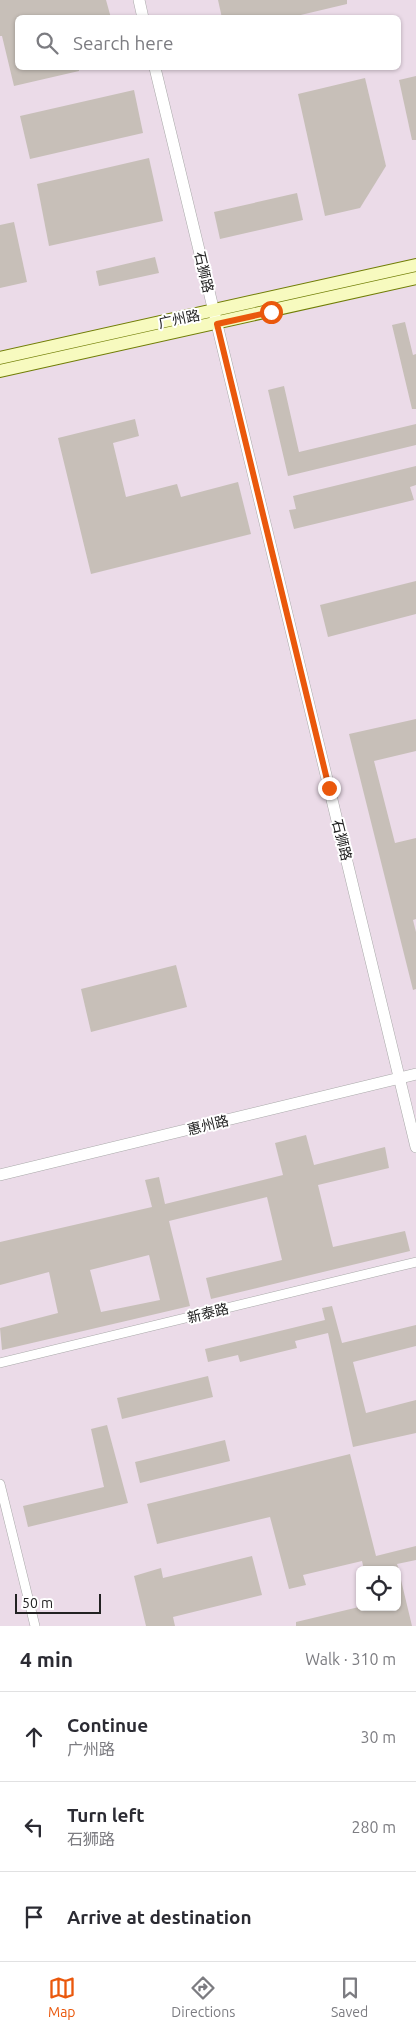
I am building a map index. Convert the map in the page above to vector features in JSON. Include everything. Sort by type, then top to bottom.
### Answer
[{"type":"main road","name":"广州路","points":[[0,358],[416,265]]},
{"type":"main road","name":"广州路","points":[[0,371],[416,278]]},
{"type":"street","points":[[139,0],[142,15]]},
{"type":"street","name":"石狮路","points":[[155,70],[416,1147]]},
{"type":"street","name":"惠州路","points":[[0,1175],[416,1074]]},
{"type":"street","name":"新泰路","points":[[0,1363],[416,1262]]},
{"type":"street","points":[[0,1484],[35,1626]]},
{"type":"shaded area","points":[[0,0],[416,0],[416,1626],[0,1626]]},
{"type":"building","points":[[0,0],[106,0],[110,15],[15,15],[15,70],[79,71],[14,86],[2,36],[0,36]]},
{"type":"building","points":[[218,0],[347,0],[347,4],[301,15],[221,15]]},
{"type":"building","points":[[416,76],[416,140],[412,140],[399,80]]},
{"type":"building","points":[[365,78],[386,166],[360,208],[325,216],[298,94]]},
{"type":"building","points":[[134,90],[143,133],[30,159],[20,116]]},
{"type":"building","points":[[149,158],[163,221],[49,246],[37,184]]},
{"type":"building","points":[[297,193],[303,220],[220,239],[214,212]]},
{"type":"building","points":[[14,222],[27,282],[0,288],[0,225]]},
{"type":"building","points":[[155,257],[159,273],[99,286],[96,271]]},
{"type":"building","points":[[405,322],[413,355],[416,354],[416,409],[412,409],[392,325]]},
{"type":"building","points":[[284,386],[299,452],[416,424],[416,445],[288,476],[268,390]]},
{"type":"building","points":[[135,419],[139,436],[113,443],[126,497],[177,484],[181,497],[238,482],[251,534],[91,574],[58,438]]},
{"type":"building","points":[[416,466],[416,485],[410,487],[414,500],[294,529],[289,510],[296,509],[293,496]]},
{"type":"building","points":[[416,581],[416,614],[328,637],[320,605]]},
{"type":"building","points":[[416,719],[416,751],[374,761],[395,843],[416,838],[416,919],[413,920],[416,932],[416,989],[413,990],[349,734]]},
{"type":"building","points":[[176,965],[187,1007],[91,1032],[81,989]]},
{"type":"building","points":[[306,1135],[314,1165],[385,1147],[389,1168],[318,1185],[333,1247],[405,1231],[410,1251],[211,1299],[206,1278],[282,1260],[267,1197],[169,1221],[190,1306],[2,1350],[0,1328],[58,1313],[49,1272],[0,1285],[0,1242],[152,1207],[145,1180],[159,1177],[165,1204],[283,1175],[275,1143]],"holes":[[[149,1255],[160,1300],[101,1312],[90,1270]]]},
{"type":"building","points":[[332,1306],[342,1343],[416,1325],[416,1346],[353,1362],[366,1413],[416,1400],[416,1433],[353,1447],[328,1333],[295,1341],[297,1348],[240,1362],[238,1355],[208,1362],[205,1349],[325,1320],[322,1308]]},
{"type":"building","points":[[208,1376],[213,1397],[122,1419],[117,1398]]},
{"type":"building","points":[[107,1425],[128,1503],[28,1527],[23,1506],[104,1487],[91,1429]]},
{"type":"building","points":[[225,1440],[230,1461],[140,1483],[135,1462]]},
{"type":"building","points":[[350,1454],[376,1556],[416,1546],[416,1560],[397,1564],[398,1566],[363,1566],[362,1561],[303,1575],[306,1585],[289,1589],[270,1517],[157,1544],[147,1504]]},
{"type":"building","points":[[252,1556],[262,1595],[173,1617],[175,1626],[146,1626],[134,1576],[161,1568],[163,1578]]},
{"type":"building","points":[[401,1580],[412,1626],[296,1626],[296,1622],[356,1608],[356,1611],[401,1611]]},
{"type":"route","points":[[271,312],[217,324],[329,788]]}]
